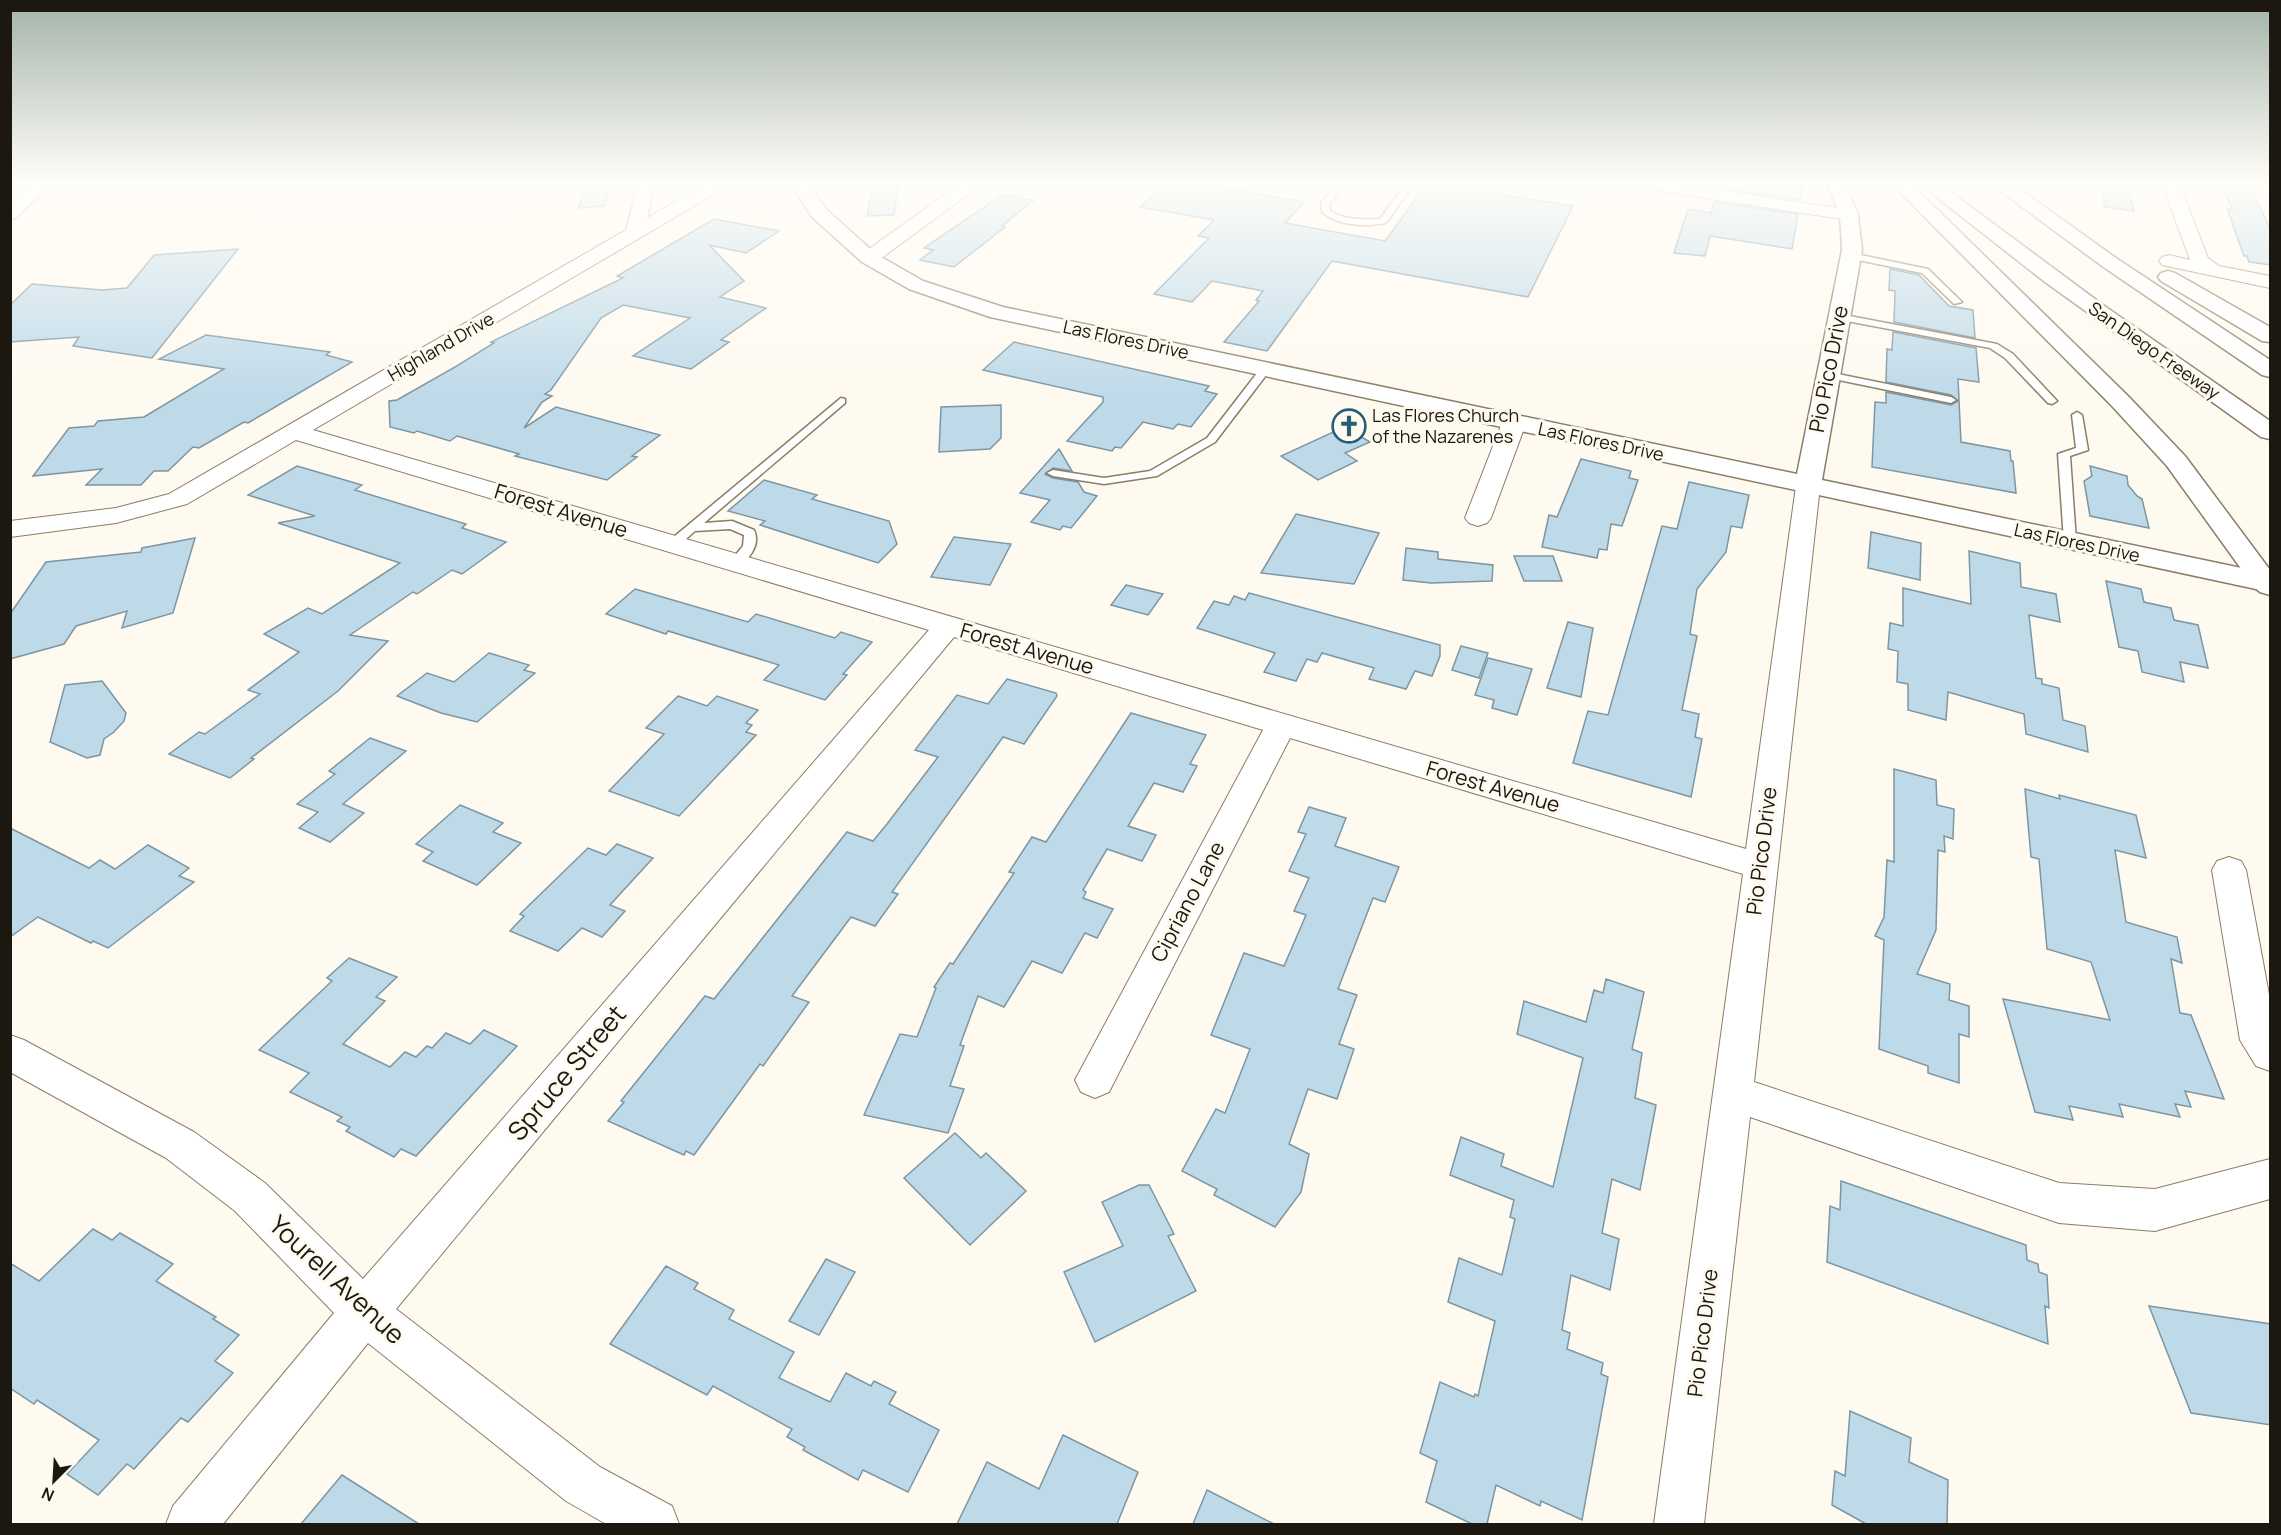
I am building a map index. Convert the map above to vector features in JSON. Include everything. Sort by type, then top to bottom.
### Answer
[{"type":"main road","name":"Las Flores Drive","points":[[862,253],[916,285],[998,312],[2269,584]]},
{"type":"main road","name":"Pio Pico Drive","points":[[1808,486],[1851,253]]},
{"type":"main road","points":[[1969,253],[2176,461],[2269,584]]},
{"type":"main road","name":"San Diego Freeway","points":[[2016,253],[2141,343],[2271,432]]},
{"type":"main road","points":[[2096,253],[2271,370]]},
{"type":"main road","points":[[2124,253],[2271,336]]},
{"type":"street","name":"Highland Drive","points":[[10,529],[100,520],[146,510],[178,499],[601,253]]},
{"type":"street","points":[[868,258],[875,253]]},
{"type":"street","points":[[2197,253],[2200,261],[2211,268],[2224,273],[2271,282]]},
{"type":"street","points":[[2169,261],[2211,268]]},
{"type":"street","points":[[1478,518],[1514,423]]},
{"type":"street","name":"Forest Avenue","points":[[294,432],[682,536],[735,563],[1761,866]]},
{"type":"street","name":"Pio Pico Drive","points":[[1679,1524],[1808,486]]},
{"type":"street","name":"Spruce Street","points":[[191,1524],[364,1312],[948,626]]},
{"type":"street","name":"Cipriano Lane","points":[[1095,1080],[1282,724]]},
{"type":"street","points":[[2229,870],[2259,1040],[2271,1054]]},
{"type":"street","name":"Yourell Avenue","points":[[10,1052],[180,1144],[250,1197],[364,1312],[583,1484],[654,1524]]},
{"type":"street","points":[[1732,1093],[2059,1203],[2155,1210],[2271,1179]]},
{"type":"lane","points":[[1851,256],[1925,271],[1957,302]]},
{"type":"lane","points":[[1839,317],[1993,346],[2009,356],[2052,401]]},
{"type":"lane","points":[[1053,473],[1104,482],[1153,474],[1211,440],[1264,370]]},
{"type":"lane","points":[[1828,375],[1951,400]]},
{"type":"lane","points":[[682,536],[841,400]]},
{"type":"lane","points":[[2070,541],[2064,454],[2082,450],[2077,415]]},
{"type":"building","points":[[235,253],[152,358],[73,346],[79,337],[10,342],[10,305],[32,284],[102,290],[127,288],[154,255]]},
{"type":"building","points":[[657,253],[716,253],[744,281],[720,297],[766,308],[721,340],[729,342],[691,369],[633,356],[690,318],[623,305],[601,318],[551,390],[545,394],[552,396],[542,402],[524,428],[556,407],[660,435],[632,456],[637,457],[607,480],[515,456],[519,454],[457,436],[450,441],[417,431],[414,433],[390,427],[389,401],[397,400],[455,367],[494,343],[491,342],[623,278],[617,276]]},
{"type":"building","points":[[930,253],[972,253],[954,267],[920,260]]},
{"type":"building","points":[[1195,253],[1550,253],[1528,297],[1332,261],[1267,351],[1224,342],[1259,301],[1256,300],[1263,291],[1212,281],[1192,302],[1154,294]]},
{"type":"building","points":[[1674,253],[1706,253],[1705,256]]},
{"type":"building","points":[[2243,253],[2271,253],[2271,265],[2249,262],[2247,256],[2244,256]]},
{"type":"building","points":[[1890,269],[1919,275],[1949,306],[1973,310],[1975,338],[1894,322],[1895,291],[1889,290]]},
{"type":"building","points":[[1893,332],[1976,348],[1979,382],[1958,379],[1961,442],[2010,451],[2016,493],[1872,467],[1875,402],[1886,403],[1886,392],[1951,405],[1958,401],[1951,395],[1886,382],[1887,349],[1892,350]]},
{"type":"building","points":[[206,335],[330,352],[326,355],[352,362],[248,423],[244,422],[199,448],[193,447],[168,471],[154,471],[141,485],[86,485],[102,469],[33,476],[69,428],[94,426],[98,421],[144,417],[224,369],[159,359]]},
{"type":"building","points":[[1014,342],[1209,386],[1205,391],[1217,394],[1191,427],[1178,424],[1173,429],[1143,422],[1121,448],[1115,447],[1112,451],[1067,441],[1103,402],[1103,397],[983,370]]},
{"type":"building","points":[[1001,405],[1001,438],[990,449],[939,452],[941,407]]},
{"type":"building","points":[[1344,427],[1370,442],[1345,453],[1357,461],[1318,480],[1281,456]]},
{"type":"building","points":[[1059,449],[1072,471],[1053,468],[1045,474],[1053,478],[1078,482],[1084,492],[1097,496],[1071,528],[1063,526],[1060,530],[1031,522],[1050,500],[1020,493]]},
{"type":"building","points":[[1581,459],[1631,471],[1629,478],[1638,480],[1622,526],[1611,524],[1607,550],[1599,549],[1597,558],[1542,547],[1549,515],[1557,517]]},
{"type":"building","points":[[297,466],[362,485],[355,490],[466,524],[462,528],[506,542],[462,574],[452,570],[417,594],[413,592],[350,635],[388,641],[338,691],[251,758],[254,759],[230,778],[169,754],[199,732],[205,734],[260,694],[248,690],[299,652],[264,634],[308,608],[322,614],[400,563],[278,523],[315,516],[248,495]]},
{"type":"building","points":[[2090,466],[2127,476],[2128,485],[2142,499],[2149,528],[2090,516],[2084,481],[2092,476]]},
{"type":"building","points":[[764,480],[817,495],[812,499],[889,521],[897,544],[878,563],[760,525],[765,521],[728,511]]},
{"type":"building","points":[[1689,482],[1749,495],[1742,528],[1731,526],[1726,552],[1697,589],[1690,634],[1697,636],[1682,710],[1699,714],[1695,737],[1702,739],[1691,797],[1573,763],[1588,711],[1608,715],[1662,526],[1677,529]]},
{"type":"building","points":[[1296,514],[1379,533],[1354,584],[1261,573]]},
{"type":"building","points":[[1871,532],[1921,543],[1920,580],[1868,568]]},
{"type":"building","points":[[954,537],[1011,544],[990,585],[931,577]]},
{"type":"building","points":[[195,538],[173,613],[122,628],[127,611],[76,626],[64,644],[10,659],[10,614],[46,562],[141,552],[142,548]]},
{"type":"building","points":[[1406,548],[1438,552],[1438,559],[1493,565],[1492,581],[1431,583],[1403,580]]},
{"type":"building","points":[[1969,551],[2020,563],[2021,587],[2056,594],[2060,622],[2029,615],[2036,678],[2042,679],[2042,684],[2059,688],[2063,720],[2085,726],[2088,752],[2026,734],[2024,714],[1948,692],[1946,720],[1908,710],[1908,684],[1897,682],[1898,651],[1888,649],[1890,623],[1903,626],[1903,588],[1971,604]]},
{"type":"building","points":[[1514,556],[1553,556],[1562,581],[1524,581]]},
{"type":"building","points":[[2106,581],[2141,589],[2144,602],[2171,608],[2174,620],[2198,625],[2208,668],[2180,662],[2184,682],[2142,672],[2138,651],[2119,647]]},
{"type":"building","points":[[1126,585],[1163,594],[1148,615],[1111,605]]},
{"type":"building","points":[[635,589],[748,622],[756,614],[835,638],[841,632],[872,642],[843,674],[847,675],[825,700],[764,680],[779,665],[668,631],[666,634],[606,614]]},
{"type":"building","points":[[1249,593],[1440,645],[1440,656],[1432,676],[1415,671],[1406,689],[1369,679],[1374,668],[1322,653],[1317,662],[1307,659],[1296,681],[1264,672],[1275,653],[1197,628],[1214,601],[1229,605],[1234,596],[1245,600]]},
{"type":"building","points":[[1568,622],[1593,628],[1581,697],[1547,688]]},
{"type":"building","points":[[1461,646],[1488,653],[1479,678],[1452,670]]},
{"type":"building","points":[[489,653],[529,665],[524,670],[535,673],[477,722],[441,713],[397,696],[427,673],[454,682]]},
{"type":"building","points":[[1488,658],[1532,669],[1517,715],[1492,708],[1494,700],[1475,695]]},
{"type":"building","points":[[1007,679],[1056,693],[1057,696],[1024,744],[1003,737],[892,892],[898,894],[875,926],[851,917],[792,996],[809,1002],[763,1066],[760,1064],[694,1155],[686,1151],[684,1155],[608,1121],[624,1102],[621,1101],[705,996],[714,999],[847,832],[873,841],[887,824],[938,757],[915,750],[957,695],[988,704]]},
{"type":"building","points":[[102,681],[126,713],[124,721],[104,739],[100,755],[87,758],[50,742],[65,685]]},
{"type":"building","points":[[678,696],[707,706],[717,696],[758,710],[746,723],[752,725],[746,732],[756,735],[679,816],[609,791],[664,734],[646,728]]},
{"type":"building","points":[[1131,713],[1206,735],[1190,764],[1197,766],[1183,792],[1154,783],[1128,826],[1156,835],[1142,861],[1107,849],[1083,890],[1086,892],[1083,898],[1113,909],[1097,938],[1085,933],[1062,973],[1032,961],[1004,1007],[978,996],[960,1045],[964,1046],[950,1086],[964,1089],[948,1133],[864,1115],[900,1034],[917,1037],[936,988],[934,987],[950,963],[953,964],[1014,873],[1009,872],[1032,837],[1046,842]]},
{"type":"building","points":[[370,738],[406,751],[343,804],[364,813],[330,842],[299,828],[318,812],[297,804],[335,774],[329,771]]},
{"type":"building","points":[[1894,769],[1936,780],[1937,805],[1954,809],[1953,839],[1944,836],[1945,852],[1938,850],[1936,930],[1917,974],[1950,984],[1949,1000],[1969,1006],[1969,1037],[1959,1034],[1959,1083],[1928,1073],[1928,1066],[1879,1049],[1884,940],[1875,936],[1884,917],[1887,860],[1894,862]]},
{"type":"building","points":[[2025,789],[2060,799],[2059,795],[2136,815],[2146,858],[2115,850],[2126,922],[2177,937],[2182,963],[2171,959],[2180,1013],[2191,1015],[2224,1099],[2185,1091],[2191,1107],[2175,1104],[2180,1117],[2119,1104],[2123,1117],[2069,1106],[2073,1120],[2035,1112],[2003,999],[2110,1020],[2091,962],[2047,949],[2039,859],[2031,857]]},
{"type":"building","points":[[460,805],[503,823],[493,832],[521,843],[477,885],[423,861],[433,852],[416,844]]},
{"type":"building","points":[[1309,807],[1346,818],[1335,846],[1399,867],[1385,902],[1373,898],[1338,989],[1357,995],[1339,1044],[1354,1049],[1337,1099],[1308,1089],[1289,1144],[1309,1154],[1301,1192],[1275,1227],[1214,1195],[1217,1189],[1182,1171],[1216,1109],[1225,1113],[1250,1049],[1211,1035],[1244,953],[1284,966],[1306,915],[1294,911],[1309,878],[1289,871],[1306,834],[1298,832]]},
{"type":"building","points":[[10,828],[89,868],[100,860],[115,869],[148,845],[189,868],[179,876],[194,882],[108,948],[93,941],[91,943],[38,917],[10,937]]},
{"type":"building","points":[[617,844],[653,858],[610,905],[625,911],[602,937],[582,928],[558,951],[510,931],[524,916],[520,914],[588,848],[606,855]]},
{"type":"building","points":[[349,958],[397,977],[376,997],[385,1001],[343,1044],[390,1067],[405,1052],[416,1057],[427,1046],[432,1048],[446,1033],[470,1044],[484,1030],[517,1046],[416,1156],[401,1149],[394,1157],[346,1131],[350,1127],[337,1121],[342,1117],[290,1092],[309,1073],[259,1050],[332,981],[327,978]]},
{"type":"building","points":[[1606,979],[1644,992],[1632,1049],[1642,1053],[1635,1098],[1656,1105],[1640,1190],[1612,1179],[1602,1233],[1619,1239],[1610,1290],[1571,1275],[1562,1330],[1570,1333],[1567,1349],[1603,1363],[1601,1374],[1608,1377],[1582,1520],[1541,1501],[1540,1506],[1496,1485],[1487,1524],[1472,1524],[1426,1502],[1437,1461],[1420,1453],[1440,1382],[1474,1397],[1475,1394],[1478,1396],[1495,1321],[1448,1302],[1459,1258],[1502,1275],[1515,1219],[1510,1217],[1514,1200],[1450,1175],[1461,1137],[1504,1154],[1501,1166],[1553,1187],[1583,1058],[1517,1034],[1524,1001],[1586,1022],[1594,990],[1603,993]]},
{"type":"building","points":[[955,1133],[981,1158],[986,1153],[1026,1191],[970,1245],[904,1178]]},
{"type":"building","points":[[1841,1181],[2026,1245],[2027,1260],[2038,1264],[2039,1272],[2047,1275],[2049,1308],[2045,1306],[2048,1344],[1827,1262],[1830,1206],[1840,1210]]},
{"type":"building","points":[[1139,1185],[1149,1185],[1174,1234],[1168,1236],[1196,1291],[1095,1342],[1064,1272],[1123,1246],[1102,1202]]},
{"type":"building","points":[[93,1229],[112,1240],[120,1233],[173,1264],[156,1281],[216,1317],[213,1319],[239,1335],[215,1361],[233,1373],[188,1422],[181,1418],[134,1469],[127,1464],[98,1495],[67,1474],[99,1440],[37,1400],[34,1404],[10,1388],[10,1263],[39,1281]]},
{"type":"building","points":[[826,1259],[855,1272],[819,1335],[789,1321]]},
{"type":"building","points":[[666,1266],[698,1283],[694,1289],[734,1310],[729,1319],[794,1352],[779,1378],[830,1402],[846,1373],[871,1386],[874,1381],[896,1392],[889,1404],[939,1430],[908,1492],[863,1470],[858,1480],[803,1450],[805,1447],[787,1437],[792,1429],[713,1386],[707,1395],[610,1344]]},
{"type":"building","points":[[2149,1306],[2271,1324],[2271,1425],[2191,1413]]},
{"type":"building","points":[[1850,1411],[1911,1438],[1909,1462],[1948,1480],[1947,1524],[1866,1524],[1832,1505],[1835,1471],[1845,1476]]},
{"type":"building","points":[[1063,1435],[1138,1472],[1117,1524],[957,1524],[987,1462],[1039,1489]]},
{"type":"building","points":[[342,1475],[419,1524],[301,1524]]},
{"type":"building","points":[[1207,1490],[1274,1524],[1193,1524]]},
{"type":"place","name":"Las Flores Church of the Nazarenes","points":[[1349,426]]}]
